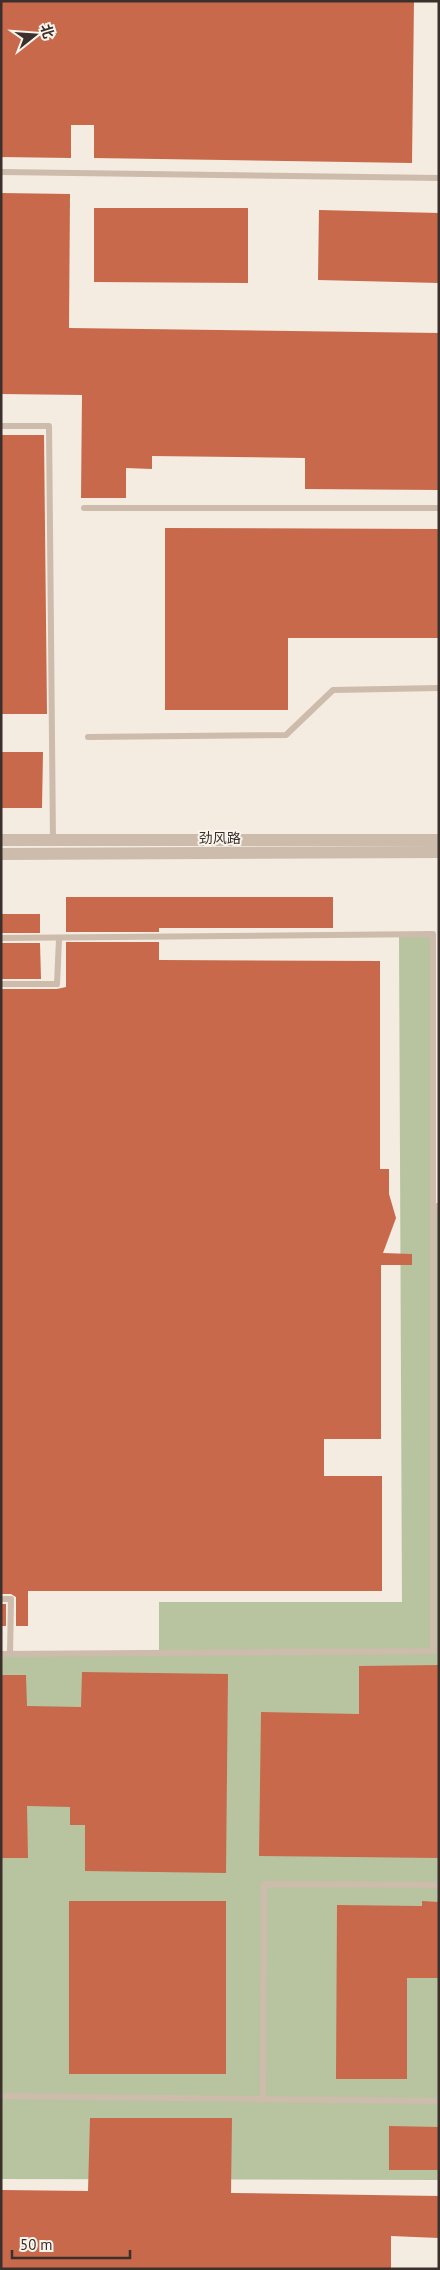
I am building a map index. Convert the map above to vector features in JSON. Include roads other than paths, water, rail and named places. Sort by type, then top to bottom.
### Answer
[{"type":"street","name":"劲风路","points":[[1,840],[439,840]]},
{"type":"street","name":"劲风路","points":[[1,854],[439,852]]},
{"type":"lane","points":[[1,172],[439,178]]},
{"type":"lane","points":[[1,426],[49,426],[53,853]]},
{"type":"lane","points":[[84,508],[439,508]]},
{"type":"lane","points":[[88,737],[286,735],[334,690],[439,688]]},
{"type":"lane","points":[[1,938],[58,939],[433,934],[436,1206],[436,1651],[1,1654]]},
{"type":"lane","points":[[1,984],[57,984],[58,939]]},
{"type":"lane","points":[[1,1599],[11,1599],[10,1654]]},
{"type":"lane","points":[[263,2098],[264,1884],[439,1885]]},
{"type":"lane","points":[[1,2096],[439,2100]]}]
